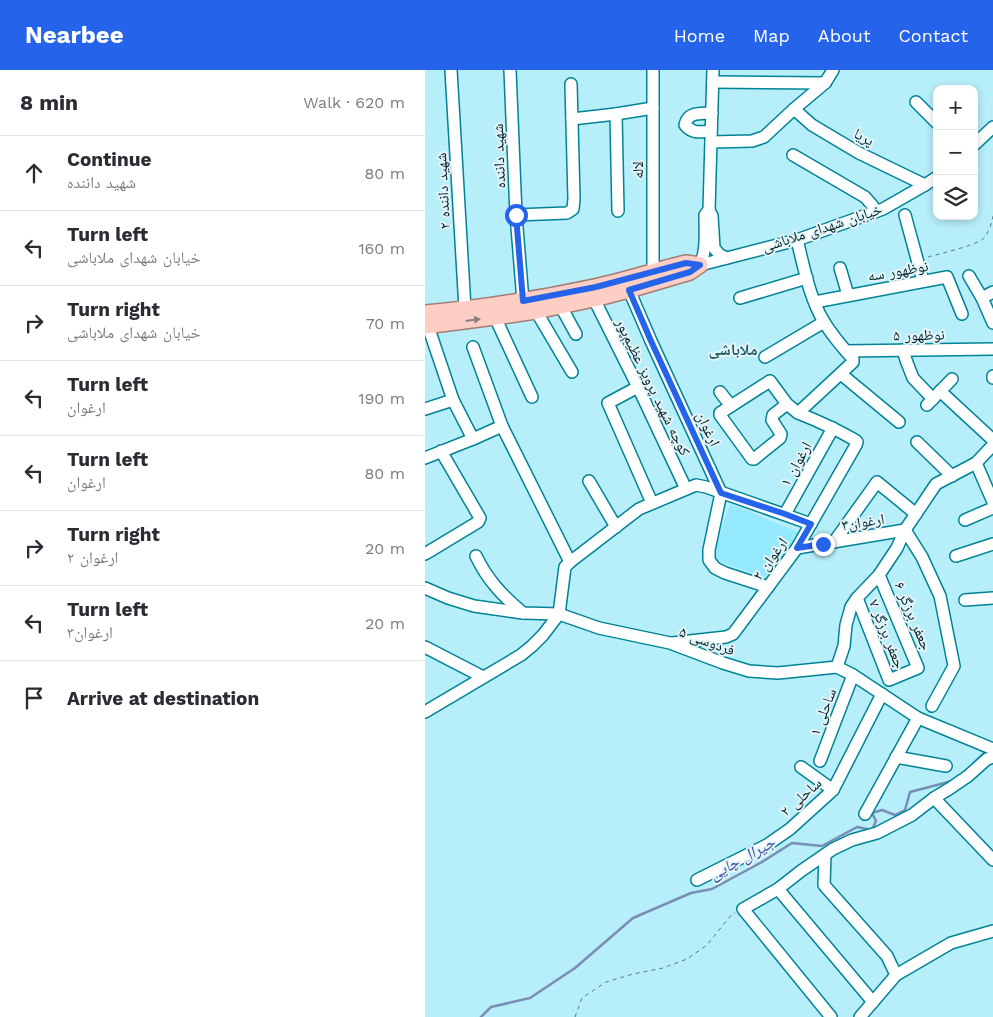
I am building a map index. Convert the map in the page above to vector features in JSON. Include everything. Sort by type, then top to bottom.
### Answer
[{"type":"main road","name":"خیابان شهدای ملاباشی","points":[[426,322],[465,309],[523,301],[596,287],[686,263],[700,265]]},
{"type":"main road","name":"خیابان شهدای ملاباشی","points":[[426,322],[495,318],[594,299],[690,272],[700,265]]},
{"type":"street","name":"شهید داننده ۲","points":[[451,70],[465,309]]},
{"type":"street","name":"شهید داننده","points":[[510,70],[516,215],[523,301]]},
{"type":"street","name":"لاله","points":[[653,70],[653,271]]},
{"type":"street","points":[[712,113],[689,117],[685,125],[690,130],[711,136],[752,141],[759,139],[764,137],[825,83],[833,70]]},
{"type":"street","points":[[727,258],[720,255],[714,248],[713,216],[709,210],[713,76],[825,83]]},
{"type":"street","points":[[516,215],[567,213],[573,209],[571,84]]},
{"type":"street","points":[[915,102],[933,119]]},
{"type":"street","points":[[572,119],[653,108]]},
{"type":"street","name":"پریا","points":[[794,109],[812,125],[851,148],[925,185]]},
{"type":"street","points":[[616,114],[618,211]]},
{"type":"street","points":[[978,141],[993,127]]},
{"type":"street","points":[[793,155],[865,197],[875,211]]},
{"type":"street","name":"خیابان شهدای ملاباشی","points":[[700,265],[797,240],[893,204],[933,180]]},
{"type":"street","points":[[700,265],[704,252],[705,215],[709,210]]},
{"type":"street","points":[[905,215],[923,282]]},
{"type":"street","points":[[797,240],[807,278],[824,322],[853,360],[841,374],[797,413]]},
{"type":"street","points":[[840,268],[848,295]]},
{"type":"street","points":[[969,276],[993,323]]},
{"type":"street","name":"نوظهور سه","points":[[815,302],[947,277],[963,314]]},
{"type":"street","points":[[740,298],[807,278]]},
{"type":"street","name":"ارغوان","points":[[629,290],[721,493]]},
{"type":"street","points":[[981,298],[993,292]]},
{"type":"street","name":"کوچه شهید پرویز عظیم‌پور","points":[[594,299],[686,489]]},
{"type":"street","points":[[560,305],[576,334]]},
{"type":"street","points":[[537,310],[572,372]]},
{"type":"street","points":[[495,318],[531,397]]},
{"type":"street","points":[[426,322],[453,400],[473,439]]},
{"type":"street","points":[[765,357],[824,322]]},
{"type":"street","points":[[473,347],[502,426],[570,562]]},
{"type":"street","name":"نوظهور ۵","points":[[846,351],[993,349]]},
{"type":"street","points":[[903,350],[913,378],[933,398],[993,440]]},
{"type":"street","points":[[841,374],[899,422]]},
{"type":"street","points":[[933,398],[952,379]]},
{"type":"street","points":[[787,404],[771,418],[781,434],[781,438],[754,459],[752,459],[720,416],[721,413],[770,381],[787,404],[797,413],[833,428]]},
{"type":"street","points":[[638,387],[608,403],[652,503]]},
{"type":"street","points":[[720,392],[731,406]]},
{"type":"street","points":[[425,409],[453,400]]},
{"type":"street","points":[[425,458],[502,426]]},
{"type":"street","name":"ارغوان ۲","points":[[670,643],[726,637],[733,634],[797,548],[857,442],[833,428]]},
{"type":"street","name":"ارغوان ۱","points":[[785,514],[833,428]]},
{"type":"street","points":[[917,442],[952,476]]},
{"type":"street","points":[[993,445],[976,463],[936,484],[905,530],[897,548],[879,575],[851,607],[846,625],[844,646],[837,667],[853,675],[918,718],[993,749]]},
{"type":"street","points":[[425,554],[478,522],[480,518],[441,451]]},
{"type":"street","points":[[976,463],[993,502]]},
{"type":"street","points":[[589,482],[616,527]]},
{"type":"street","points":[[833,542],[877,482],[916,514]]},
{"type":"street","points":[[425,712],[532,646],[559,614],[565,567],[639,509],[697,485],[811,524]]},
{"type":"street","points":[[721,493],[709,550],[709,560],[715,568],[725,573],[768,587]]},
{"type":"street","points":[[965,520],[993,508]]},
{"type":"street","points":[[905,530],[922,557],[940,596],[954,666],[932,706]]},
{"type":"street","name":"ارغوان۳","points":[[797,548],[905,530]]},
{"type":"street","points":[[956,556],[993,544]]},
{"type":"street","points":[[476,556],[484,572],[504,597],[523,612]]},
{"type":"street","name":"جعفر برزگر ۶","points":[[879,575],[918,668],[889,680]]},
{"type":"street","name":"فردوسی ۵","points":[[425,588],[461,603],[523,612],[559,614],[599,628],[670,643],[723,663],[749,670],[778,674],[837,667]]},
{"type":"street","name":"جعفر برزگر ۷","points":[[857,598],[889,680]]},
{"type":"street","points":[[965,600],[993,598]]},
{"type":"street","points":[[425,647],[483,677]]},
{"type":"street","name":"ساحلی ۱","points":[[820,760],[853,675]]},
{"type":"street","name":"ساحلی ۲","points":[[697,880],[767,845],[790,829],[833,790],[882,694]]},
{"type":"street","points":[[865,814],[918,718]]},
{"type":"street","points":[[896,757],[946,766]]},
{"type":"street","points":[[831,1017],[743,909],[778,889],[825,855],[853,840],[877,833],[912,815],[968,776],[987,759],[993,757]]},
{"type":"street","points":[[801,767],[833,790]]},
{"type":"street","points":[[934,798],[993,860]]},
{"type":"street","points":[[825,855],[824,885],[887,956],[895,975]]},
{"type":"street","points":[[778,889],[873,1002]]},
{"type":"street","points":[[860,1017],[895,975],[951,943],[993,931]]},
{"type":"path","points":[[917,260],[962,248],[983,239],[992,223],[993,216]]},
{"type":"path","points":[[575,1017],[582,998],[606,982],[663,968],[687,959],[707,945],[732,914],[743,909]]},
{"type":"shaded area","points":[[730,504],[800,533],[766,578],[712,559]]},
{"type":"waterway","name":"جیرال چایی","points":[[973,764],[987,750]]},
{"type":"waterway","name":"جیرال چایی","points":[[481,1017],[491,1007],[530,998],[575,968],[633,918],[691,893],[712,889],[762,862],[792,843],[822,846],[857,827],[872,830],[876,821],[872,813],[882,810],[895,815],[905,810],[910,792],[952,781]]},
{"type":"district","name":"ملاباشی","points":[[733,349]]},
{"type":"route","points":[[516,215],[523,301],[596,287],[686,263],[700,265],[690,272],[629,290],[651,341],[721,493],[811,524],[797,548],[823,544]]}]
